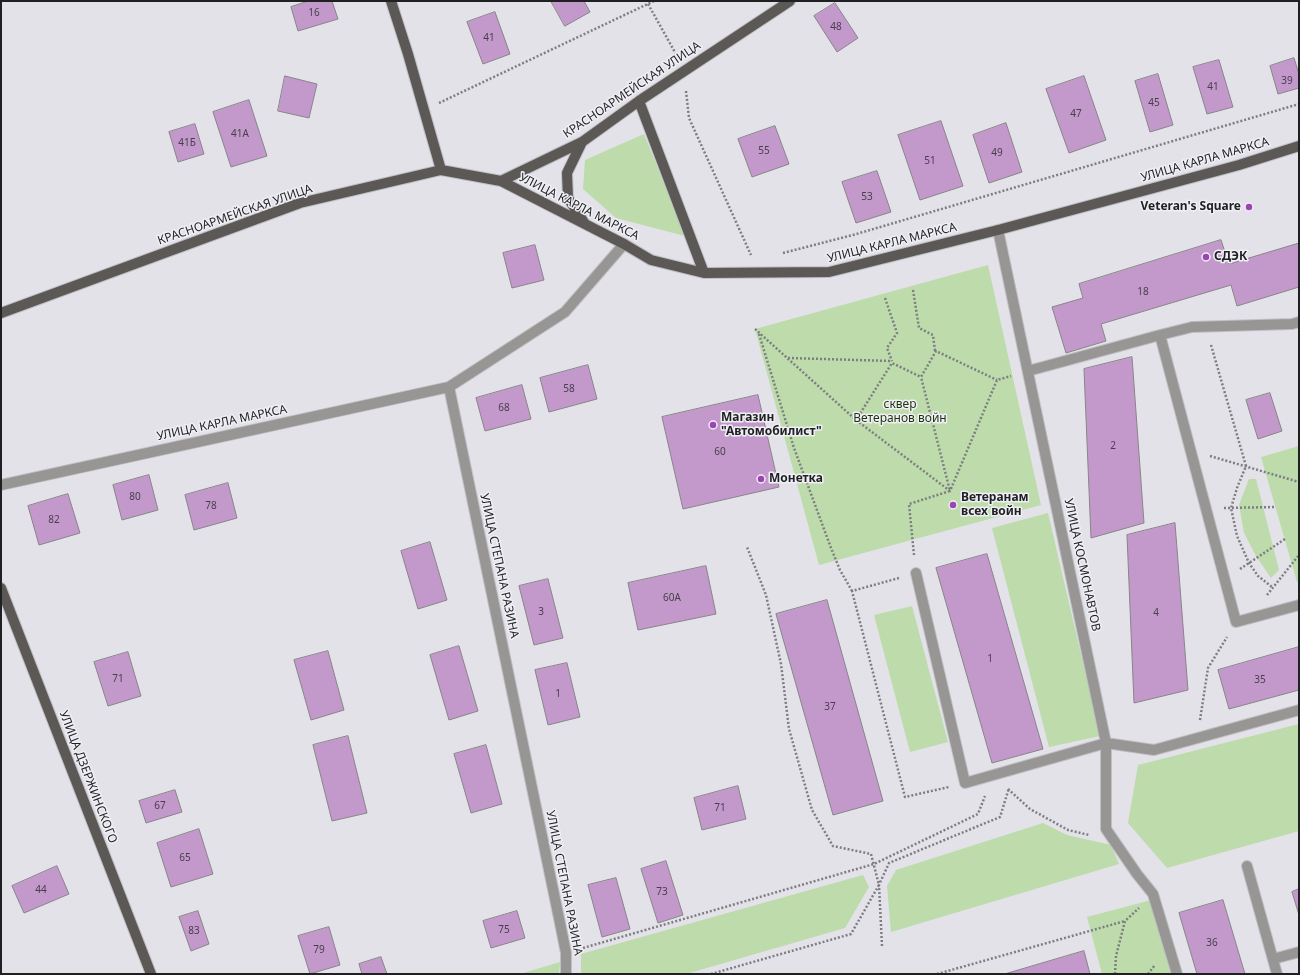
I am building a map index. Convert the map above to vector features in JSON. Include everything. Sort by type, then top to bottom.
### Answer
[{"type":"main road","points":[[391,1],[442,170]]},
{"type":"main road","name":"КРАСНОАРМЕЙСКАЯ УЛИЦА","points":[[1,313],[300,203],[442,170],[501,181],[582,142],[639,101],[790,1]]},
{"type":"main road","points":[[639,101],[704,273]]},
{"type":"main road","points":[[582,142],[566,173],[568,198],[585,224]]},
{"type":"main road","name":"УЛИЦА КАРЛА МАРКСА","points":[[501,181],[624,244],[651,260],[704,273],[829,272],[998,230],[1239,165],[1299,146]]},
{"type":"main road","name":"УЛИЦА ДЗЕРЖИНСКОГО","points":[[1,588],[151,974]]},
{"type":"street","name":"УЛИЦА КОСМОНАВТОВ","points":[[998,230],[1106,743],[1106,829],[1137,874],[1153,894]]},
{"type":"street","points":[[449,387],[565,312],[624,244]]},
{"type":"street","points":[[1028,371],[1192,327],[1292,324],[1299,322]]},
{"type":"street","points":[[1160,335],[1236,622],[1299,605]]},
{"type":"street","name":"УЛИЦА КАРЛА МАРКСА","points":[[1,485],[449,387]]},
{"type":"street","name":"УЛИЦА СТЕПАНА РАЗИНА","points":[[449,387],[566,953],[566,974]]},
{"type":"street","points":[[916,573],[965,783],[1106,743],[1154,750],[1299,710]]},
{"type":"street","points":[[1247,866],[1277,974]]},
{"type":"street","points":[[1153,894],[1177,974]]},
{"type":"street","points":[[1273,959],[1299,952]]},
{"type":"path","points":[[424,110],[654,1]]},
{"type":"path","points":[[648,4],[685,71],[689,118],[754,260]]},
{"type":"path","points":[[780,254],[853,235],[1299,104]]},
{"type":"path","points":[[913,290],[919,328],[933,336],[936,351],[921,377],[950,491]]},
{"type":"path","points":[[885,298],[897,333],[887,348],[892,362]]},
{"type":"path","points":[[1206,327],[1246,466],[1231,508],[1237,536],[1249,563],[1258,576],[1272,588]]},
{"type":"path","points":[[755,329],[856,420],[950,491]]},
{"type":"path","points":[[759,332],[794,448],[831,548],[840,570],[852,591],[905,797],[965,783]]},
{"type":"path","points":[[936,351],[997,380],[1028,371]]},
{"type":"path","points":[[787,358],[892,362],[921,377]]},
{"type":"path","points":[[856,420],[892,362]]},
{"type":"path","points":[[852,591],[916,573],[909,504],[950,491],[997,380]]},
{"type":"path","points":[[1190,450],[1299,482]]},
{"type":"path","points":[[1206,508],[1276,507]]},
{"type":"path","points":[[1225,580],[1285,539]]},
{"type":"path","points":[[747,547],[766,595],[781,664],[789,729],[812,810],[833,846],[871,854],[879,885],[882,946]]},
{"type":"path","points":[[712,974],[851,934],[879,885],[889,863],[1000,817],[1015,769]]},
{"type":"path","points":[[566,953],[874,864],[978,814],[994,775],[1030,809],[1068,830],[1113,840]]},
{"type":"path","points":[[937,974],[1125,921],[1153,894]]},
{"type":"path","points":[[1115,974],[1116,956],[1125,921]]},
{"type":"green space","points":[[644,134],[685,236],[616,218],[583,189],[585,160]]},
{"type":"green space","name":"сквер Ветеранов войн","points":[[988,265],[1041,505],[819,565],[755,329]]},
{"type":"green space","points":[[1299,446],[1299,581],[1297,582],[1261,457]]},
{"type":"green space","points":[[1249,479],[1256,479],[1279,570],[1271,578],[1256,556],[1244,533],[1239,505]]},
{"type":"green space","points":[[1048,513],[1100,736],[1049,747],[992,528]]},
{"type":"green space","points":[[912,606],[948,742],[910,752],[874,615]]},
{"type":"green space","points":[[1299,724],[1299,831],[1167,868],[1128,823],[1138,765]]},
{"type":"green space","points":[[1043,823],[1067,835],[1111,845],[1119,864],[891,932],[887,886],[896,870]]},
{"type":"green space","points":[[863,875],[869,887],[845,928],[686,974],[581,974],[581,954]]},
{"type":"green space","points":[[1155,899],[1175,974],[1102,974],[1087,917]]},
{"type":"green space","points":[[560,962],[559,974],[520,974]]},
{"type":"building","points":[[309,1],[332,1],[338,19],[298,31],[291,7]]},
{"type":"building","points":[[551,1],[584,1],[590,12],[565,26]]},
{"type":"building","points":[[835,3],[858,38],[837,52],[814,16]]},
{"type":"building","points":[[495,12],[510,54],[483,64],[467,22]]},
{"type":"building","points":[[1294,58],[1299,74],[1299,88],[1278,94],[1270,66]]},
{"type":"building","points":[[1219,60],[1233,107],[1207,114],[1193,67]]},
{"type":"building","points":[[1158,74],[1173,125],[1150,132],[1135,81]]},
{"type":"building","points":[[285,76],[317,84],[309,118],[278,111]]},
{"type":"building","points":[[1084,76],[1106,140],[1069,153],[1046,89]]},
{"type":"building","points":[[249,100],[267,156],[231,167],[213,112]]},
{"type":"building","points":[[941,121],[963,186],[920,200],[898,135]]},
{"type":"building","points":[[1006,123],[1022,172],[989,183],[973,135]]},
{"type":"building","points":[[195,124],[204,154],[178,162],[169,132]]},
{"type":"building","points":[[775,126],[789,164],[752,177],[738,139]]},
{"type":"building","points":[[877,171],[891,212],[856,223],[842,182]]},
{"type":"building","points":[[1221,240],[1229,264],[1299,243],[1299,287],[1237,306],[1231,285],[1101,324],[1106,341],[1066,353],[1052,307],[1083,298],[1079,284]]},
{"type":"building","points":[[535,245],[544,280],[512,288],[503,253]]},
{"type":"building","points":[[1132,357],[1144,523],[1091,538],[1084,369]]},
{"type":"building","points":[[588,365],[597,399],[549,412],[540,378]]},
{"type":"building","points":[[522,385],[531,419],[485,431],[476,398]]},
{"type":"building","points":[[1270,393],[1282,431],[1258,439],[1246,400]]},
{"type":"building","points":[[758,395],[779,487],[683,509],[662,417]]},
{"type":"building","points":[[149,475],[158,510],[122,520],[113,485]]},
{"type":"building","points":[[228,483],[237,518],[194,530],[185,495]]},
{"type":"building","points":[[68,494],[80,533],[39,545],[28,506]]},
{"type":"building","points":[[1175,523],[1188,690],[1134,703],[1127,535]]},
{"type":"building","points":[[430,542],[447,600],[418,609],[401,551]]},
{"type":"building","points":[[987,554],[1043,749],[992,763],[936,568]]},
{"type":"building","points":[[706,566],[716,614],[638,630],[628,583]]},
{"type":"building","points":[[548,579],[563,638],[534,645],[519,586]]},
{"type":"building","points":[[827,600],[883,801],[833,815],[776,614]]},
{"type":"building","points":[[459,646],[478,711],[449,720],[430,655]]},
{"type":"building","points":[[1299,647],[1299,690],[1229,709],[1218,670]]},
{"type":"building","points":[[328,651],[344,710],[311,720],[294,660]]},
{"type":"building","points":[[128,652],[141,696],[108,706],[94,662]]},
{"type":"building","points":[[567,663],[580,717],[548,725],[535,670]]},
{"type":"building","points":[[348,736],[367,813],[332,821],[313,745]]},
{"type":"building","points":[[486,745],[502,804],[471,813],[454,754]]},
{"type":"building","points":[[738,786],[746,819],[702,830],[694,798]]},
{"type":"building","points":[[175,790],[182,812],[146,823],[139,801]]},
{"type":"building","points":[[199,829],[213,874],[171,887],[157,843]]},
{"type":"building","points":[[666,861],[683,915],[658,923],[641,869]]},
{"type":"building","points":[[57,866],[69,894],[24,913],[12,886]]},
{"type":"building","points":[[616,878],[630,929],[602,937],[588,885]]},
{"type":"building","points":[[1299,889],[1299,915],[1292,892]]},
{"type":"building","points":[[1223,900],[1245,974],[1197,974],[1179,913]]},
{"type":"building","points":[[198,911],[209,944],[191,951],[179,917]]},
{"type":"building","points":[[517,911],[525,938],[491,948],[483,921]]},
{"type":"building","points":[[329,927],[340,965],[310,974],[298,936]]},
{"type":"building","points":[[1084,951],[1090,974],[1005,974]]},
{"type":"building","points":[[381,957],[387,974],[362,974],[359,964]]},
{"type":"place","name":"Veteran's Square","points":[[1249,207]]},
{"type":"place","name":"СДЭК","points":[[1206,257]]},
{"type":"place","name":"Магазин \"Автомобилист\"","points":[[713,425]]},
{"type":"place","name":"Монетка","points":[[761,479]]},
{"type":"place","name":"Ветеранам всех войн","points":[[953,505]]}]
